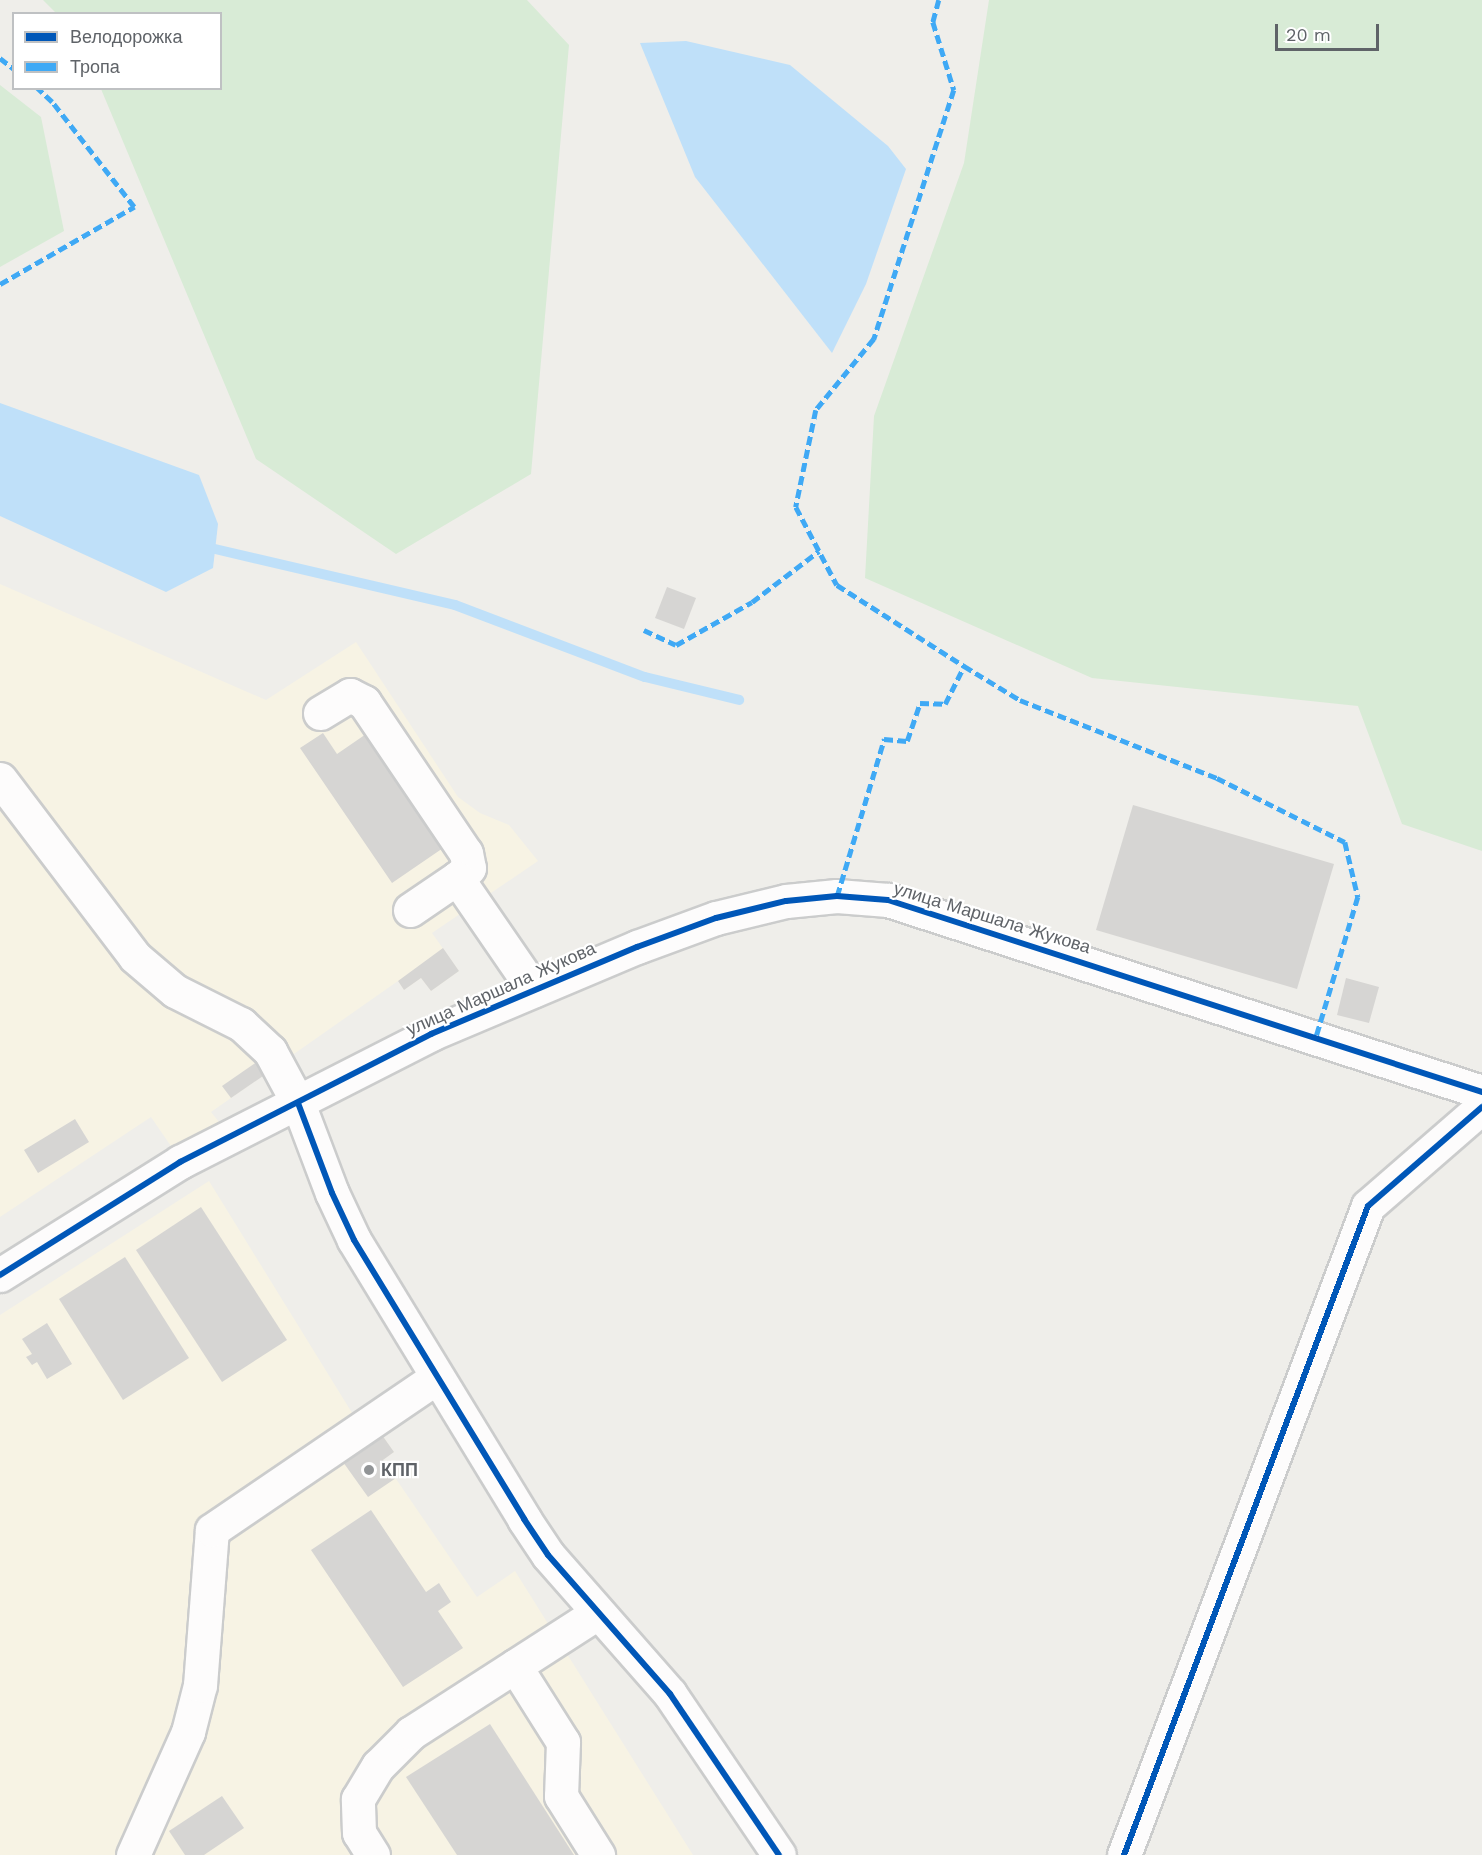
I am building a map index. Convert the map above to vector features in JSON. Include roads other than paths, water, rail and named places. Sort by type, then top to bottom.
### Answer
[{"type":"street","points":[[320,713],[350,694],[364,702],[466,853],[469,868],[410,910]]},
{"type":"street","points":[[0,779],[135,957],[175,991],[241,1024],[258,1037],[298,1103],[332,1193],[354,1240],[436,1378],[548,1555],[670,1694],[779,1855]]},
{"type":"street","points":[[457,878],[534,990]]},
{"type":"street","name":"улица Маршала Жукова","points":[[0,1275],[180,1162],[431,1034],[534,990],[716,918],[786,901],[837,896],[888,900],[1482,1092]]},
{"type":"street","points":[[1124,1855],[1368,1206],[1482,1107]]},
{"type":"street","points":[[133,1855],[188,1732],[200,1685],[212,1530],[436,1378]]},
{"type":"street","points":[[373,1855],[360,1833],[358,1798],[378,1766],[411,1733],[597,1613]]},
{"type":"street","points":[[515,1666],[563,1742],[561,1796],[598,1855]]},
{"type":"water","points":[[686,41],[790,65],[888,146],[906,169],[866,284],[832,353],[695,177],[640,43]]},
{"type":"water","points":[[0,403],[199,475],[218,524],[213,568],[166,592],[0,516]]},
{"type":"waterway","points":[[215,549],[455,605],[645,677],[739,700]]},
{"type":"place","name":"КПП","points":[[369,1470]]}]
